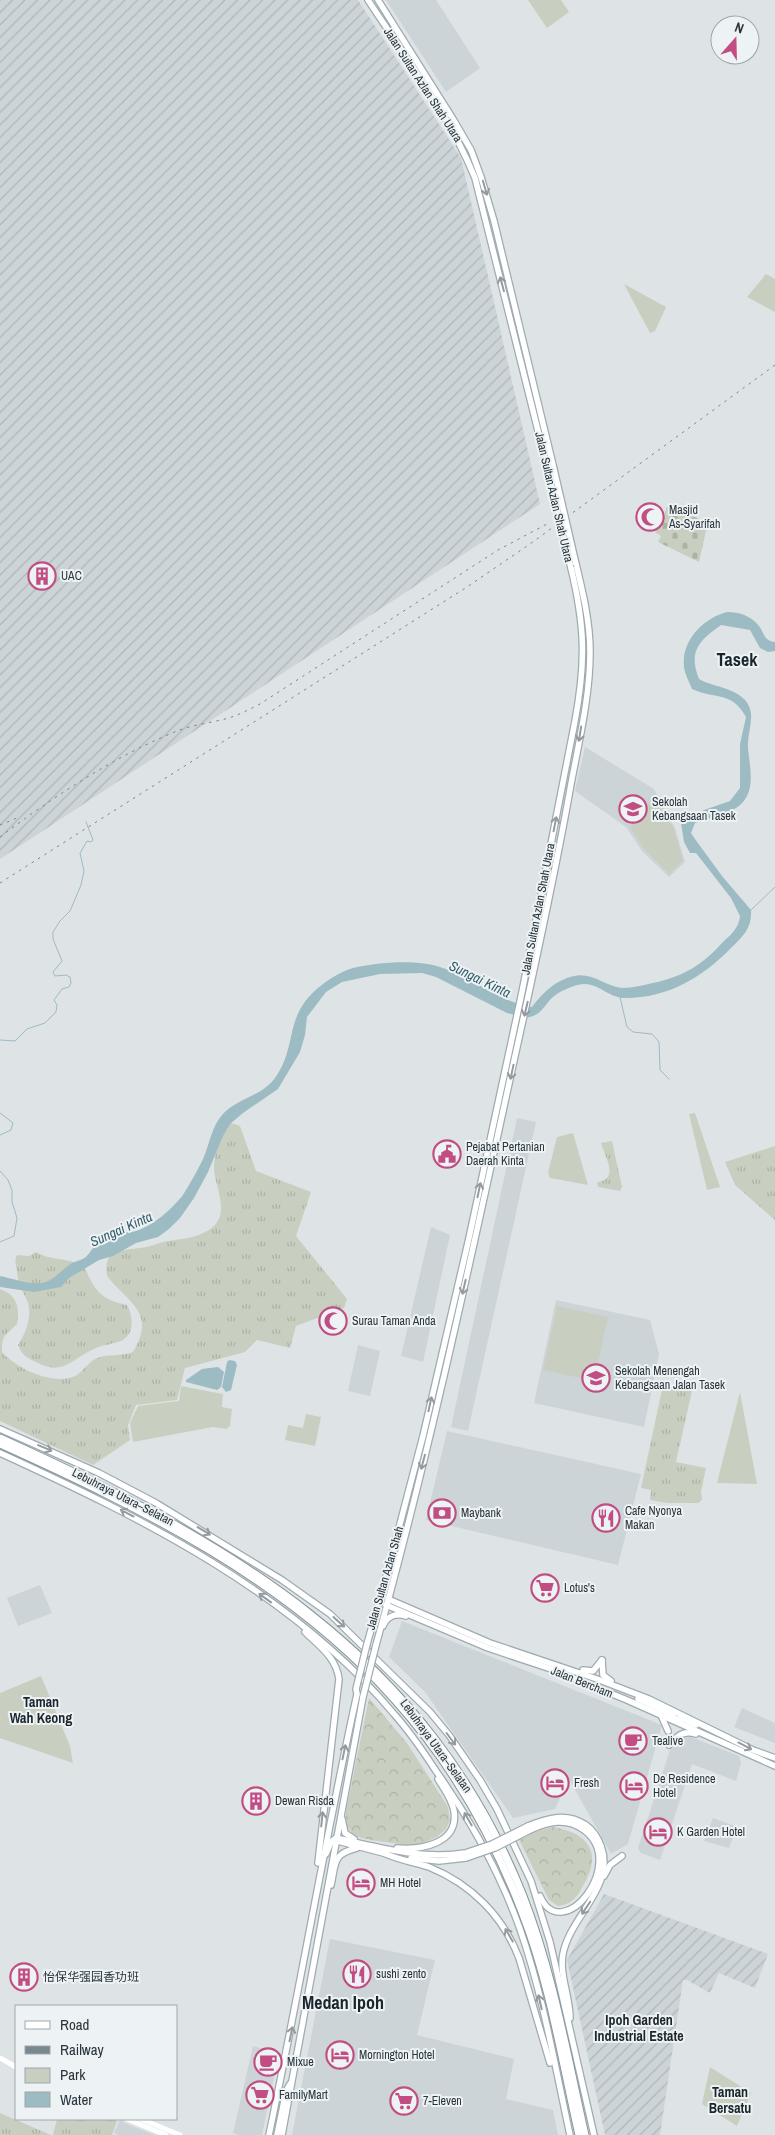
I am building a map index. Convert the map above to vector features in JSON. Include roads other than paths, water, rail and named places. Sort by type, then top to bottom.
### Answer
[{"type":"highway","name":"Lebuhraya Utara–Selatan","points":[[0,1438],[134,1501],[240,1564],[292,1599],[337,1635],[380,1674],[416,1714],[468,1786],[502,1849],[523,1896],[547,1969],[585,2135]]},
{"type":"highway","name":"Lebuhraya Utara–Selatan","points":[[0,1444],[138,1509],[236,1568],[314,1623],[377,1680],[396,1700],[437,1753],[482,1824],[523,1913],[537,1956],[579,2135]]},
{"type":"main road","name":"Jalan Sultan Azlan Shah Utara","points":[[378,0],[453,119],[471,150],[481,177],[494,221],[588,624],[590,652],[588,676],[568,803],[522,1024]]},
{"type":"main road","name":"Jalan Sultan Azlan Shah Utara","points":[[369,1],[447,121],[462,147],[475,178],[550,466]]},
{"type":"main road","points":[[369,1],[375,7],[382,8],[380,12],[388,26],[387,29]]},
{"type":"main road","name":"Jalan Sultan Azlan Shah Utara","points":[[515,1023],[581,688],[584,639],[574,566]]},
{"type":"main road","name":"Jalan Sultan Azlan Shah","points":[[282,2135],[333,1843],[342,1809],[383,1587],[423,1436],[469,1238],[515,1023]]},
{"type":"main road","name":"Jalan Sultan Azlan Shah","points":[[269,2135],[299,1994],[330,1821],[357,1694],[371,1645],[379,1635],[432,1425],[477,1232],[522,1024]]},
{"type":"main road","points":[[0,1429],[98,1473],[156,1503],[259,1564],[330,1614],[416,1697],[449,1735],[472,1767],[493,1802],[531,1881],[547,1907],[560,1912],[567,1912],[578,1906],[598,1874],[600,1859],[593,1840],[588,1833],[573,1824],[555,1822],[529,1828]]},
{"type":"main road","points":[[0,1453],[74,1487],[150,1526],[242,1582],[315,1636],[350,1668],[393,1712],[412,1735],[453,1794],[510,1904],[533,1972],[570,2135]]},
{"type":"main road","points":[[396,1566],[394,1595],[396,1600],[405,1606]]},
{"type":"main road","points":[[371,1645],[380,1607],[386,1602],[382,1596],[383,1587]]},
{"type":"main road","name":"Jalan Bercham","points":[[386,1602],[405,1606],[490,1643],[597,1679],[648,1699],[753,1750],[775,1758]]},
{"type":"main road","name":"Jalan Bercham","points":[[386,1602],[488,1648],[551,1669],[674,1719],[773,1765]]},
{"type":"main road","points":[[379,1635],[385,1621],[394,1615],[401,1614],[452,1633]]},
{"type":"main road","points":[[289,1616],[330,1656],[338,1669],[339,1678],[322,1818],[317,1876],[318,1885]]},
{"type":"main road","points":[[551,1663],[560,1663],[593,1672],[602,1660],[602,1670],[606,1678],[644,1695],[648,1699]]},
{"type":"main road","points":[[596,1668],[597,1679],[601,1686],[620,1694],[627,1700]]},
{"type":"main road","points":[[605,1682],[674,1719],[683,1719],[705,1729],[718,1732]]},
{"type":"main road","points":[[661,1715],[668,1731]]},
{"type":"main road","points":[[669,1745],[685,1732],[713,1738]]},
{"type":"main road","points":[[385,1851],[390,1847],[414,1849],[434,1844],[444,1838],[453,1824],[454,1814],[451,1801],[412,1735]]},
{"type":"main road","points":[[342,1809],[342,1822],[345,1833],[361,1845]]},
{"type":"main road","points":[[333,1843],[361,1845],[429,1861],[466,1856],[495,1848],[549,1818],[567,1817],[585,1824],[591,1829],[601,1844],[604,1858],[598,1888]]},
{"type":"main road","points":[[299,1994],[333,1843],[330,1821]]},
{"type":"main road","points":[[311,1974],[316,1966],[337,1860],[343,1852],[361,1845]]},
{"type":"main road","points":[[385,1851],[450,1877],[473,1893],[495,1914],[517,1951],[553,2072],[558,2080]]},
{"type":"main road","points":[[570,2029],[570,2011],[562,1955],[568,1936],[610,1865],[622,1856]]},
{"type":"main road","points":[[531,1881],[544,1920],[594,2135]]},
{"type":"main road","points":[[0,2057],[15,2065]]},
{"type":"main road","points":[[277,2135],[286,2091],[291,2083]]},
{"type":"main road","points":[[129,2120],[166,2135]]},
{"type":"main road","points":[[134,2120],[151,2129]]},
{"type":"main road","points":[[143,2120],[178,2134]]},
{"type":"water","name":"Sungai Kinta","points":[[727,612],[749,617],[759,626],[766,638],[775,642],[775,651],[768,652],[760,648],[750,630],[721,625],[701,642],[695,654],[699,679],[739,695],[748,704],[751,716],[748,747],[751,782],[747,796],[738,807],[721,815],[695,823],[691,833],[722,876],[751,910],[749,927],[720,959],[682,985],[654,995],[623,998],[589,985],[576,986],[556,995],[543,1009],[530,1017],[507,1013],[436,977],[422,973],[380,974],[342,982],[326,992],[307,1017],[305,1035],[300,1052],[278,1089],[230,1124],[194,1198],[180,1218],[169,1229],[158,1237],[136,1243],[113,1256],[99,1260],[69,1278],[61,1287],[34,1292],[0,1287],[0,1276],[31,1283],[45,1282],[72,1263],[86,1257],[98,1241],[107,1234],[132,1232],[142,1229],[168,1211],[183,1195],[196,1172],[218,1120],[228,1109],[256,1094],[275,1078],[287,1054],[296,1018],[302,1007],[310,995],[341,973],[353,968],[375,964],[422,963],[454,972],[509,1000],[532,1007],[550,987],[561,980],[574,976],[587,976],[616,987],[634,987],[684,973],[708,957],[735,930],[740,916],[731,898],[696,853],[690,853],[684,842],[681,823],[704,810],[730,801],[740,788],[740,744],[746,717],[740,708],[728,699],[692,689],[684,667],[684,657],[690,639],[702,625],[710,619]]},
{"type":"water","points":[[229,1360],[235,1361],[237,1365],[231,1390],[226,1392],[222,1387]]},
{"type":"water","points":[[218,1367],[224,1372],[221,1387],[217,1390],[186,1382],[186,1380],[202,1369]]},
{"type":"waterway","points":[[0,1040],[15,1041],[27,1029],[45,1023],[56,1012],[57,1005],[54,1000],[62,989],[69,987],[71,983],[70,977],[66,975],[55,976],[53,972],[62,961],[53,939],[53,932],[70,911],[81,885],[84,871],[80,853],[87,841],[91,842],[93,840],[86,822]]},
{"type":"waterway","points":[[751,910],[775,887]]},
{"type":"waterway","points":[[620,997],[627,1027],[633,1032],[652,1034],[659,1042],[660,1070],[669,1079]]},
{"type":"waterway","points":[[0,1113],[13,1123],[11,1130],[0,1135]]},
{"type":"waterway","points":[[0,1171],[8,1180],[12,1190],[12,1202],[17,1218],[14,1236],[0,1242]]},
{"type":"railway","points":[[0,883],[467,587],[530,544],[775,365]]},
{"type":"railway","points":[[0,837],[63,792],[131,752],[177,731],[229,718],[260,704],[498,550],[547,524]]},
{"type":"railway","points":[[0,825],[17,818]]},
{"type":"place","name":"Masjid As-Syarifah","points":[[650,517]]},
{"type":"place","name":"UAC","points":[[42,576]]},
{"type":"place","name":"Sekolah Kebangsaan Tasek","points":[[633,809]]},
{"type":"place","name":"Pejabat Pertanian Daerah Kinta","points":[[447,1154]]},
{"type":"place","name":"Surau Taman Anda","points":[[333,1321]]},
{"type":"place","name":"Sekolah Menengah Kebangsaan Jalan Tasek","points":[[596,1378]]},
{"type":"place","name":"Maybank","points":[[442,1513]]},
{"type":"place","name":"Cafe Nyonya Makan","points":[[606,1518]]},
{"type":"place","name":"Lotus's","points":[[545,1588]]},
{"type":"place","name":"Tealive","points":[[633,1741]]},
{"type":"place","name":"Fresh","points":[[555,1783]]},
{"type":"place","name":"De Residence Hotel","points":[[634,1786]]},
{"type":"place","name":"Dewan Risda","points":[[256,1801]]},
{"type":"place","name":"K Garden Hotel","points":[[658,1832]]},
{"type":"place","name":"MH Hotel","points":[[361,1883]]},
{"type":"place","name":"sushi zento","points":[[357,1974]]},
{"type":"place","name":"怡保华强园香功班","points":[[24,1977]]},
{"type":"place","name":"Mornington Hotel","points":[[340,2055]]},
{"type":"place","name":"Mixue","points":[[268,2062]]},
{"type":"place","name":"FamilyMart","points":[[260,2095]]},
{"type":"place","name":"7-Eleven","points":[[404,2101]]},
{"type":"district","name":"Tasek","points":[[737,659]]},
{"type":"district","name":"Taman Wah Keong","points":[[41,1710]]},
{"type":"district","name":"Medan Ipoh","points":[[343,2002]]},
{"type":"district","name":"Ipoh Garden Industrial Estate","points":[[639,2028]]},
{"type":"district","name":"Taman Bersatu","points":[[730,2100]]}]
